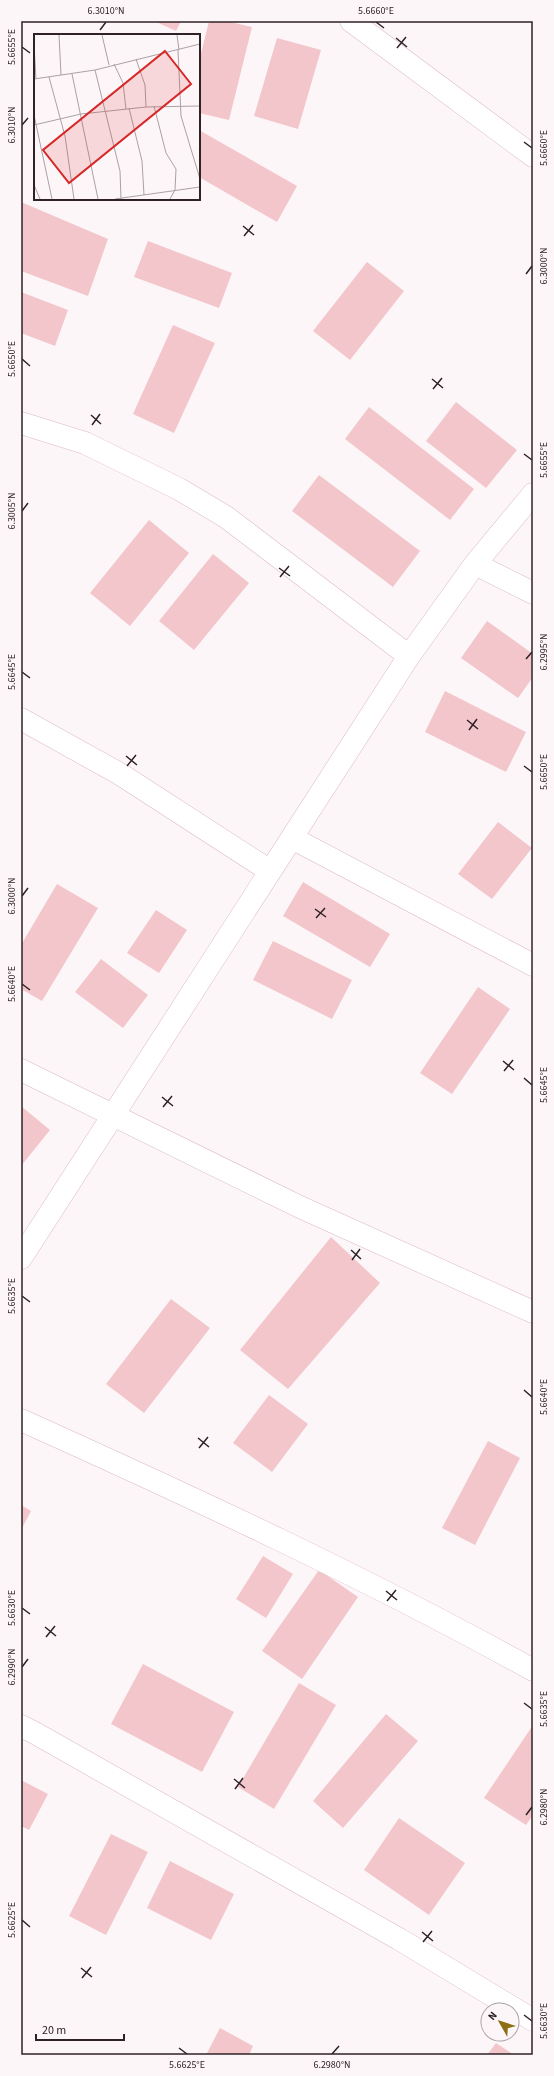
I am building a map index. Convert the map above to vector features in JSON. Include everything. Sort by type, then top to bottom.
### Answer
[{"type":"street","points":[[351,21],[533,156]]},
{"type":"street","points":[[21,423],[85,443],[179,489],[226,517],[409,656]]},
{"type":"street","points":[[21,1258],[409,656],[475,564],[533,494]]},
{"type":"street","points":[[475,564],[533,593]]},
{"type":"street","points":[[21,719],[120,774],[270,871]]},
{"type":"street","points":[[292,838],[533,966]]},
{"type":"street","points":[[21,1070],[300,1207],[533,1312]]},
{"type":"street","points":[[21,1420],[175,1490],[465,1632],[533,1670]]},
{"type":"street","points":[[21,1726],[35,1732],[399,1939],[533,2020]]},
{"type":"building","points":[[154,21],[181,21],[176,31]]},
{"type":"building","points":[[209,21],[226,21],[252,27],[229,120],[200,113],[200,58]]},
{"type":"building","points":[[277,38],[321,50],[298,129],[254,116]]},
{"type":"building","points":[[200,131],[297,186],[277,222],[200,178]]},
{"type":"building","points":[[21,202],[108,239],[88,296],[21,271]]},
{"type":"building","points":[[148,241],[232,273],[219,308],[134,277]]},
{"type":"building","points":[[367,262],[404,291],[350,360],[313,331]]},
{"type":"building","points":[[21,292],[68,310],[55,346],[21,333]]},
{"type":"building","points":[[173,325],[215,343],[174,433],[133,414]]},
{"type":"building","points":[[456,402],[517,450],[486,488],[426,441]]},
{"type":"building","points":[[369,407],[474,489],[450,520],[345,439]]},
{"type":"building","points":[[319,475],[420,551],[393,587],[292,511]]},
{"type":"building","points":[[149,520],[189,553],[130,626],[90,593]]},
{"type":"building","points":[[213,554],[249,583],[194,650],[159,621]]},
{"type":"building","points":[[487,621],[533,654],[533,677],[518,698],[461,658]]},
{"type":"building","points":[[445,691],[526,732],[506,772],[425,732]]},
{"type":"building","points":[[498,822],[532,848],[492,899],[458,874]]},
{"type":"building","points":[[303,882],[390,934],[370,967],[283,916]]},
{"type":"building","points":[[57,884],[98,908],[42,1001],[21,989],[21,945]]},
{"type":"building","points":[[156,910],[187,930],[159,973],[127,953]]},
{"type":"building","points":[[273,941],[352,980],[332,1019],[253,980]]},
{"type":"building","points":[[101,959],[148,995],[123,1028],[75,992]]},
{"type":"building","points":[[478,987],[510,1009],[452,1094],[420,1073]]},
{"type":"building","points":[[21,1106],[50,1130],[21,1166]]},
{"type":"building","points":[[331,1237],[380,1283],[288,1389],[240,1350]]},
{"type":"building","points":[[171,1299],[210,1328],[144,1413],[106,1384]]},
{"type":"building","points":[[269,1395],[308,1424],[272,1472],[233,1443]]},
{"type":"building","points":[[488,1441],[520,1458],[475,1545],[442,1528]]},
{"type":"building","points":[[21,1505],[31,1511],[21,1530]]},
{"type":"building","points":[[263,1556],[293,1574],[266,1618],[236,1599]]},
{"type":"building","points":[[319,1570],[358,1597],[302,1679],[262,1651]]},
{"type":"building","points":[[143,1664],[234,1712],[202,1772],[111,1724]]},
{"type":"building","points":[[299,1683],[336,1705],[274,1809],[238,1787]]},
{"type":"building","points":[[386,1714],[418,1741],[343,1828],[313,1801]]},
{"type":"building","points":[[533,1725],[533,1815],[526,1825],[484,1798]]},
{"type":"building","points":[[21,1780],[48,1794],[29,1830],[21,1826]]},
{"type":"building","points":[[399,1818],[465,1863],[429,1915],[364,1870]]},
{"type":"building","points":[[111,1834],[148,1852],[106,1935],[69,1916]]},
{"type":"building","points":[[170,1861],[234,1894],[211,1940],[147,1908]]},
{"type":"building","points":[[220,2028],[253,2046],[249,2055],[206,2055]]},
{"type":"building","points":[[496,2043],[514,2055],[487,2055]]}]
